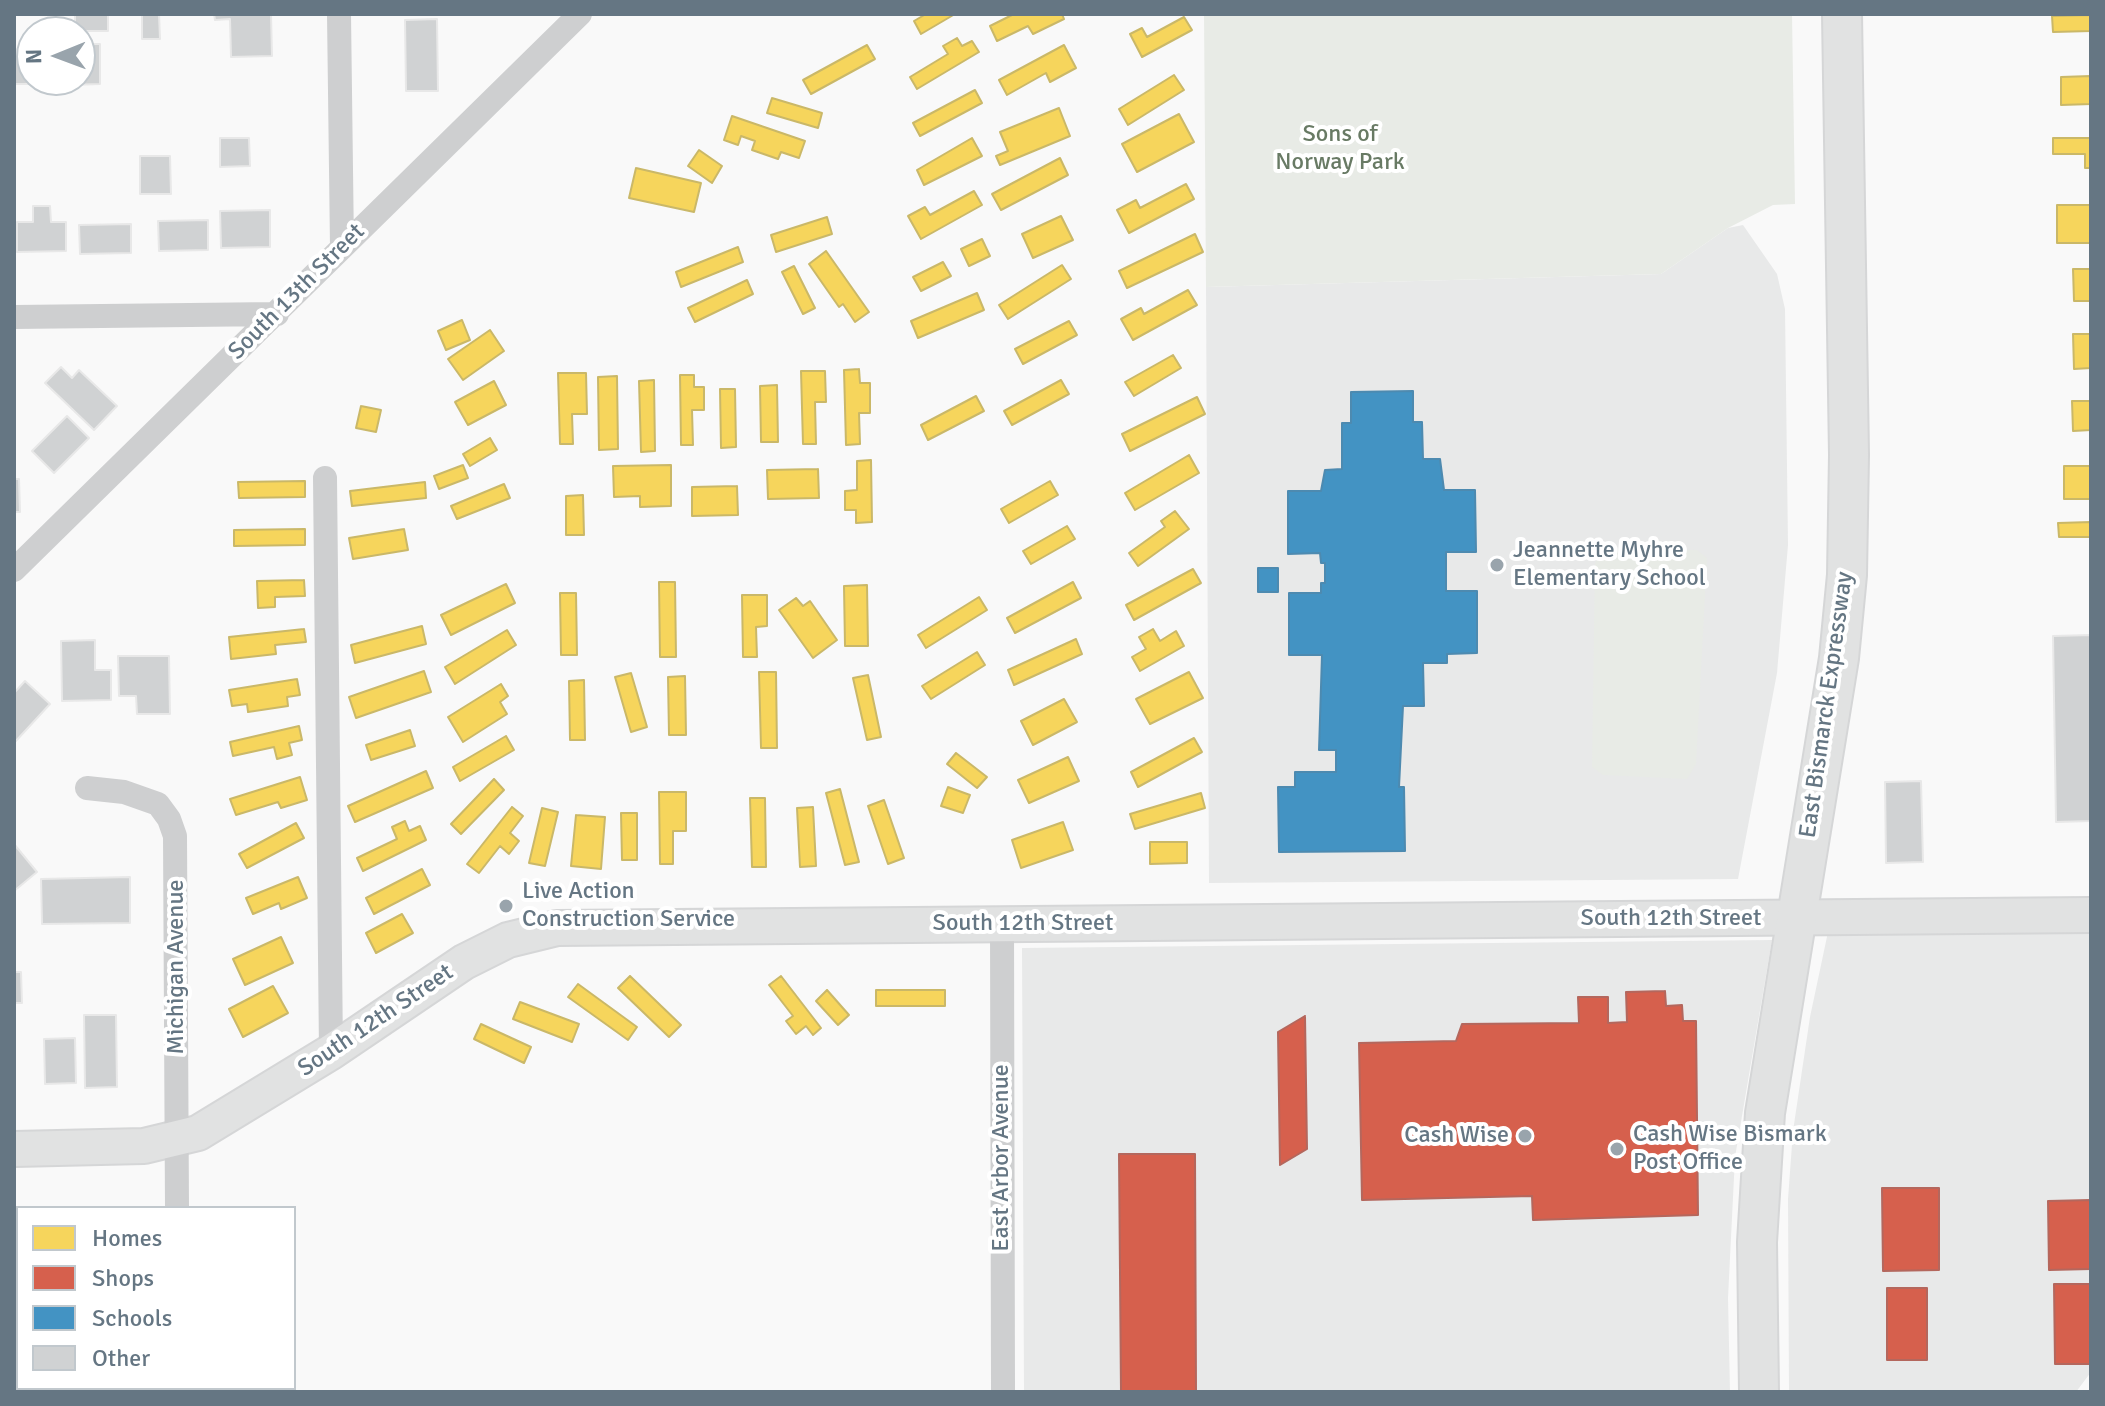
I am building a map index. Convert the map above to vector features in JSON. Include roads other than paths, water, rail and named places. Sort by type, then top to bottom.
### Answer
[{"type":"main road","name":"East Bismarck Expressway","points":[[1759,1392],[1757,1242],[1769,1077],[1839,658],[1847,575],[1849,455],[1842,14]]},
{"type":"street","points":[[339,14],[342,247]]},
{"type":"street","name":"South 13th Street","points":[[14,570],[580,14]]},
{"type":"street","points":[[14,317],[277,314]]},
{"type":"street","points":[[325,478],[331,1052]]},
{"type":"street","name":"Michigan Avenue","points":[[87,788],[124,792],[158,804],[169,819],[175,836],[177,1206]]},
{"type":"street","name":"South 12th Street","points":[[14,1149],[125,1148],[177,1141],[216,1123],[331,1052],[464,962],[508,940],[542,930],[606,925],[1002,925],[2091,915]]},
{"type":"street","name":"East Arbor Avenue","points":[[1002,925],[1003,1392]]},
{"type":"place","name":"Jeannette Myhre Elementary School","points":[[1497,565]]},
{"type":"place","name":"Live Action Construction Service","points":[[506,906]]},
{"type":"place","name":"Cash Wise","points":[[1525,1136]]},
{"type":"place","name":"Cash Wise Bismark Post Office","points":[[1617,1149]]},
{"type":"park label","name":"Sons of Norway Park","points":[[1340,149]]}]
